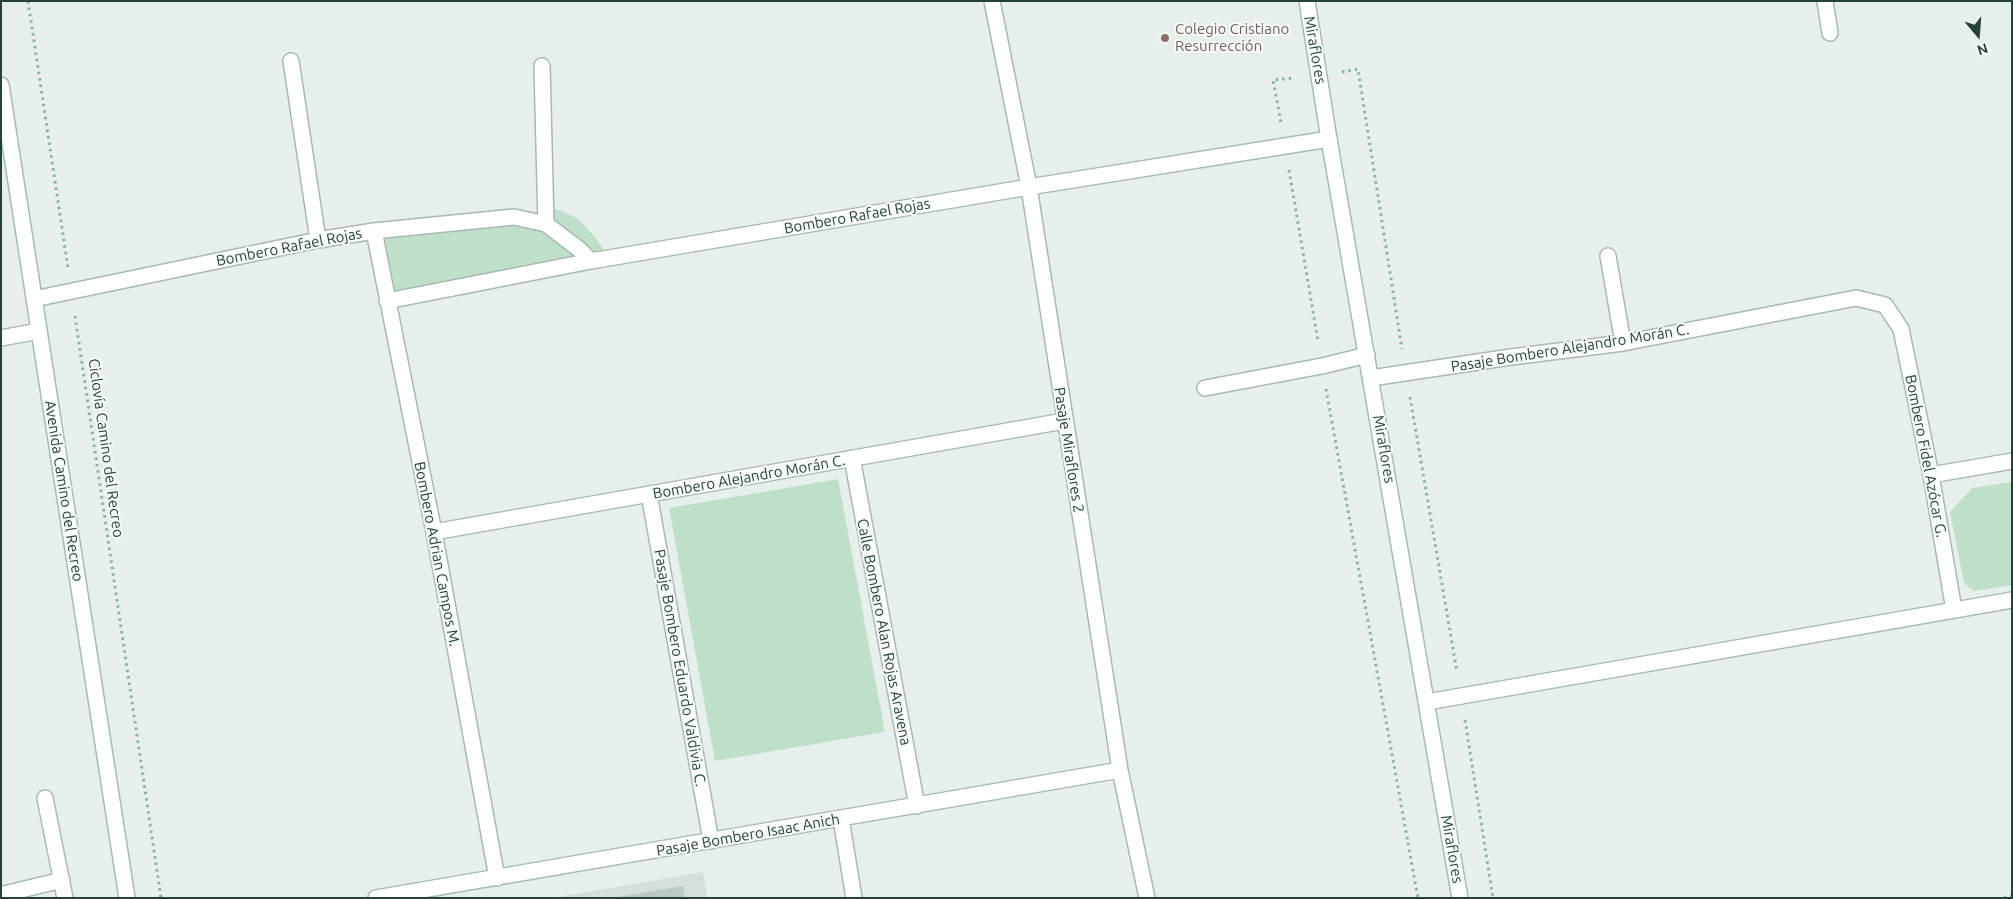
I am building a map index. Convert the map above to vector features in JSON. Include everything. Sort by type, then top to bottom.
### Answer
[{"type":"street","name":"Pasaje Miraflores 2","points":[[992,1],[1029,187],[1064,421],[1120,770],[1146,898]]},
{"type":"street","name":"Miraflores","points":[[1307,1],[1329,139],[1460,898]]},
{"type":"street","points":[[1825,1],[1830,33]]},
{"type":"street","points":[[291,60],[318,240]]},
{"type":"street","points":[[542,66],[546,224],[580,250],[591,261]]},
{"type":"street","name":"Avenida Camino del Recreo","points":[[1,85],[127,898]]},
{"type":"street","name":"Bombero Rafael Rojas","points":[[387,301],[591,261],[1029,187],[1329,139]]},
{"type":"street","name":"Bombero Rafael Rojas","points":[[34,299],[318,240],[374,231],[514,217],[546,224]]},
{"type":"street","name":"Bombero Adrian Campos M.","points":[[374,231],[434,532],[497,878]]},
{"type":"street","points":[[1608,256],[1623,343]]},
{"type":"street","name":"Pasaje Bombero Alejandro Morán C.","points":[[1371,378],[1511,357],[1623,343],[1856,298],[1885,306]]},
{"type":"street","name":"Bombero Fidel Azócar G.","points":[[1885,306],[1900,329],[1931,475],[1954,610]]},
{"type":"street","points":[[1,338],[39,331]]},
{"type":"street","points":[[1205,388],[1322,366],[1367,355]]},
{"type":"street","name":"Bombero Alejandro Morán C.","points":[[434,532],[1064,421]]},
{"type":"street","name":"Calle Bombero Alan Rojas Aravena","points":[[852,458],[917,806]]},
{"type":"street","points":[[1931,475],[2012,461]]},
{"type":"street","name":"Pasaje Bombero Eduardo Valdivia C.","points":[[649,494],[711,841]]},
{"type":"street","points":[[1427,702],[2012,600]]},
{"type":"street","name":"Pasaje Bombero Isaac Anich","points":[[376,898],[1120,770]]},
{"type":"street","points":[[45,798],[65,898]]},
{"type":"street","points":[[841,819],[854,898]]},
{"type":"street","points":[[4,894],[62,880]]},
{"type":"path","name":"Ciclovía Camino del Recreo","points":[[28,1],[161,898]]},
{"type":"path","points":[[2004,898],[2012,896]]},
{"type":"shaded area","points":[[703,872],[707,898],[552,898]]},
{"type":"green space","points":[[556,209],[577,218],[596,238],[611,262],[386,297],[374,234]]},
{"type":"green space","points":[[838,479],[885,732],[715,761],[669,508]]},
{"type":"green space","points":[[2012,482],[2012,585],[1974,591],[1964,583],[1950,512],[1972,488]]},
{"type":"building","points":[[683,886],[685,898],[618,898],[618,897]]},
{"type":"place","name":"Colegio Cristiano Resurrección","points":[[1165,38]]}]
